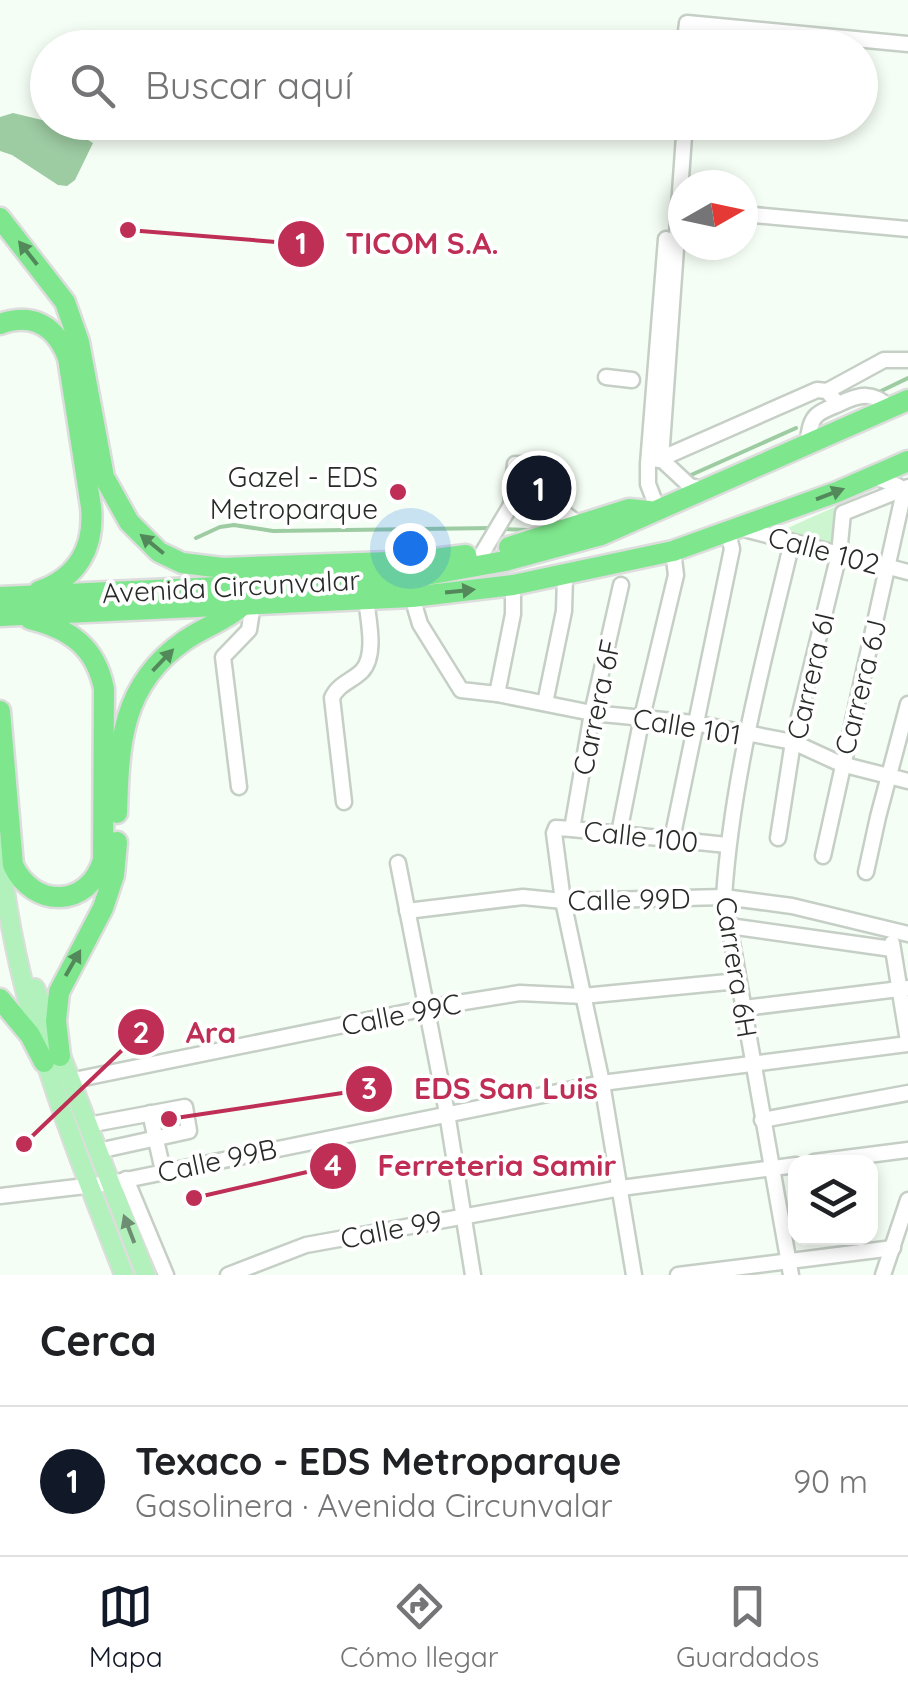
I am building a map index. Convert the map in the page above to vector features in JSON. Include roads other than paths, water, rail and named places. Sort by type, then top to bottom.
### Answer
[{"type":"highway","points":[[0,218],[70,312],[80,342],[102,469],[112,494],[129,522],[153,547],[182,562],[223,568],[417,561],[516,545],[629,509],[657,511]]},
{"type":"highway","points":[[0,324],[34,320],[53,331],[62,344],[68,358],[92,515],[87,548],[68,576],[7,606]]},
{"type":"highway","name":"Avenida Circunvalar","points":[[7,606],[227,587],[410,578],[505,561],[601,535],[899,404]]},
{"type":"highway","name":"Avenida Circunvalar","points":[[7,606],[248,604],[412,596],[513,586],[673,551],[734,531],[908,461]]},
{"type":"highway","points":[[227,587],[283,567],[336,582]]},
{"type":"highway","points":[[52,1059],[59,992],[104,908],[114,875],[120,742],[127,716],[146,678],[167,654],[248,604]]},
{"type":"highway","points":[[0,711],[3,852],[30,889],[51,897],[78,892],[98,874],[104,851],[105,705],[100,672],[84,644],[7,606]]},
{"type":"highway","points":[[0,998],[8,1016],[52,1059]]},
{"type":"main road","points":[[3,852],[52,1059],[90,1186],[124,1275]]},
{"type":"main road","points":[[52,1059],[69,1081],[98,1151],[118,1181],[146,1275]]},
{"type":"street","points":[[690,23],[763,30]]},
{"type":"street","points":[[688,30],[690,23]]},
{"type":"street","points":[[690,23],[691,30]]},
{"type":"street","points":[[878,41],[908,44]]},
{"type":"street","points":[[676,170],[677,140]]},
{"type":"street","points":[[680,170],[683,140]]},
{"type":"street","points":[[758,215],[908,229]]},
{"type":"street","points":[[657,511],[648,484],[655,462],[672,260]]},
{"type":"street","points":[[655,462],[817,390],[827,390],[884,360],[908,360]]},
{"type":"street","points":[[606,377],[632,380]]},
{"type":"street","points":[[827,390],[838,404]]},
{"type":"street","points":[[807,445],[810,424],[818,413],[838,404],[866,394],[899,404]]},
{"type":"street","points":[[655,462],[690,486],[705,489]]},
{"type":"street","points":[[483,552],[511,505],[516,464],[553,465],[543,504]]},
{"type":"street","points":[[875,476],[905,489]]},
{"type":"street","name":"Carrera 6I","points":[[778,838],[794,742],[839,554],[843,513],[905,489]]},
{"type":"street","name":"Carrera 6J","points":[[823,856],[905,489]]},
{"type":"street","points":[[511,505],[543,504],[580,525]]},
{"type":"street","points":[[672,839],[734,531]]},
{"type":"street","name":"Calle 102","points":[[734,531],[908,572]]},
{"type":"street","name":"Carrera 6H","points":[[789,1268],[724,897],[727,845],[745,734],[792,542]]},
{"type":"street","points":[[619,834],[676,575],[673,551]]},
{"type":"street","points":[[545,703],[564,611],[565,576]]},
{"type":"street","name":"Carrera 6F","points":[[572,829],[592,713],[621,585]]},
{"type":"street","points":[[497,694],[513,614],[513,586]]},
{"type":"street","name":"Calle 101","points":[[412,596],[420,624],[461,690],[592,713],[694,723],[794,742],[841,764],[908,781]]},
{"type":"street","points":[[344,802],[332,698],[368,661],[366,599]]},
{"type":"street","points":[[239,787],[223,657],[249,630],[248,604]]},
{"type":"street","points":[[866,872],[908,704]]},
{"type":"street","name":"Calle 100","points":[[563,901],[556,828],[727,845]]},
{"type":"street","points":[[398,863],[447,1112],[473,1275]]},
{"type":"street","name":"Calle 99D","points":[[407,911],[523,897],[563,901],[724,897],[828,914],[900,933]]},
{"type":"street","points":[[563,901],[602,1083],[634,1275]]},
{"type":"street","points":[[729,926],[892,949]]},
{"type":"street","points":[[900,933],[892,949],[903,988],[908,1043]]},
{"type":"street","name":"Calle 99C","points":[[69,1081],[426,1008],[520,993],[583,996],[738,981]]},
{"type":"street","points":[[744,1008],[903,988]]},
{"type":"street","name":"Calle 99B","points":[[0,1196],[118,1181],[602,1083],[908,1043]]},
{"type":"street","points":[[762,1120],[908,1093]]},
{"type":"street","points":[[88,1126],[184,1107],[189,1131],[98,1151]]},
{"type":"street","points":[[150,1113],[163,1171]]},
{"type":"street","points":[[117,1120],[124,1145]]},
{"type":"street","points":[[869,1155],[908,1150]]},
{"type":"street","name":"Calle 99","points":[[228,1275],[306,1244],[620,1188],[788,1166]]},
{"type":"street","points":[[118,1181],[166,1275]]},
{"type":"street","points":[[883,1275],[898,1244],[908,1202]]},
{"type":"street","points":[[678,1275],[789,1268],[898,1244]]},
{"type":"waterway","points":[[877,393],[908,378]]},
{"type":"waterway","points":[[691,475],[796,428]]},
{"type":"waterway","points":[[196,538],[234,525],[273,531],[493,528]]},
{"type":"waterway","points":[[503,529],[528,530]]},
{"type":"place","name":"TICOM S.A.","points":[[128,230]]},
{"type":"place","name":"Texaco - EDS Metroparque","points":[[539,488]]},
{"type":"place","name":"Gazel - EDS Metroparque","points":[[398,492]]},
{"type":"place","name":"EDS San Luis","points":[[169,1119]]},
{"type":"place","name":"Ara","points":[[24,1144]]},
{"type":"place","name":"Ferreteria Samir","points":[[194,1198]]}]
